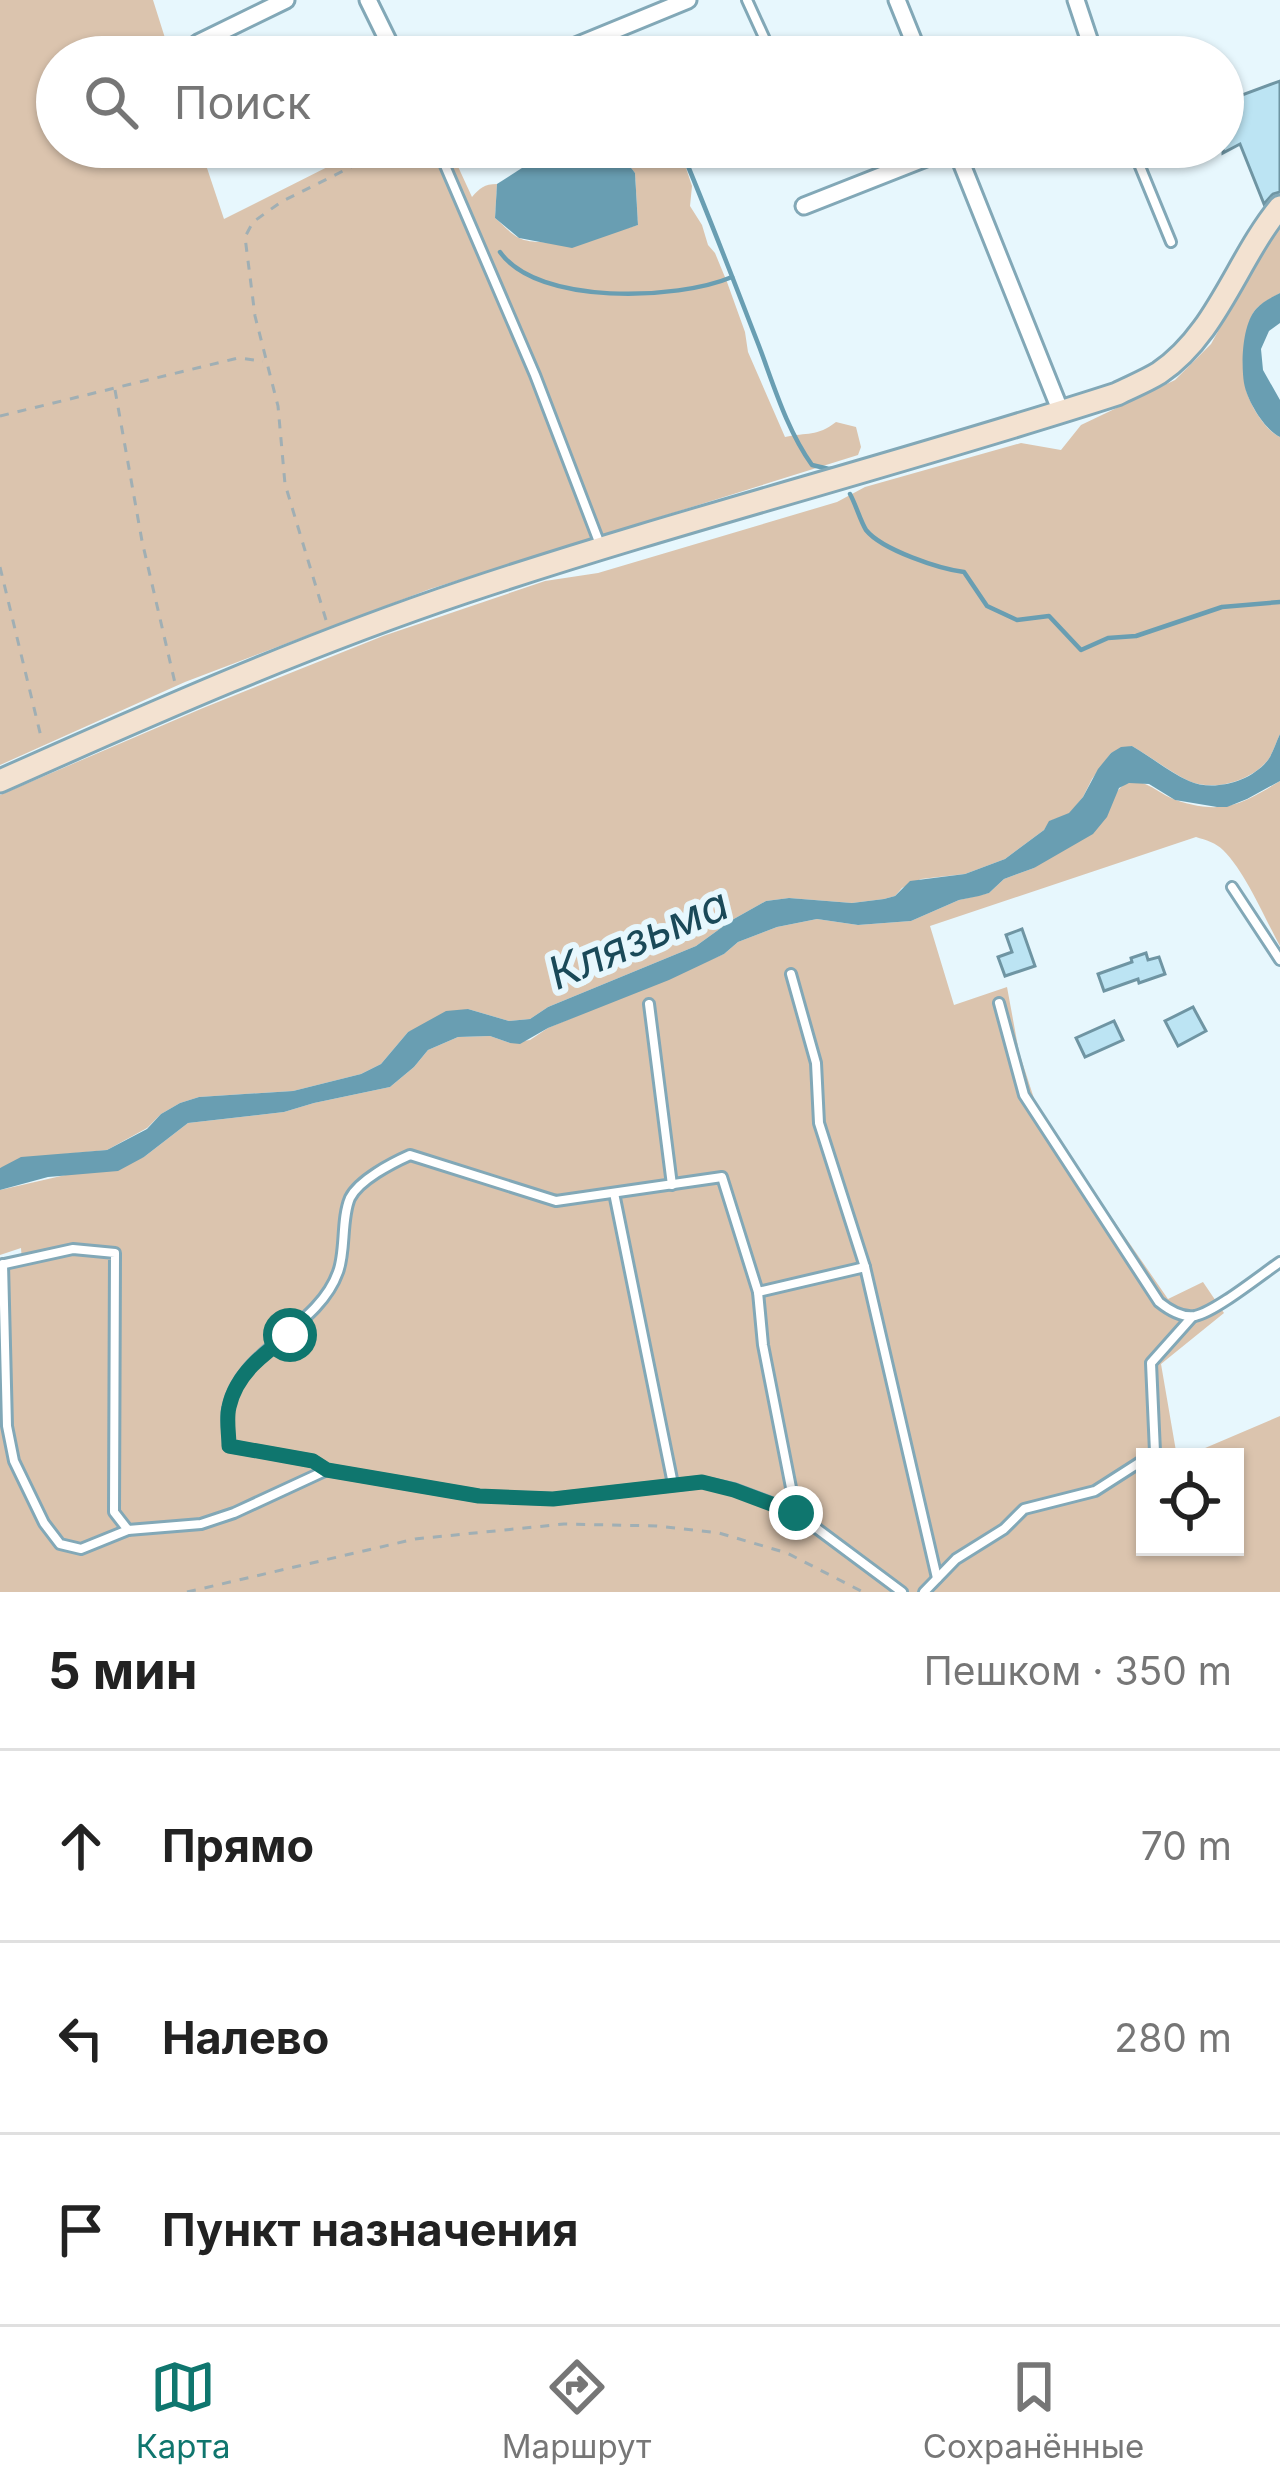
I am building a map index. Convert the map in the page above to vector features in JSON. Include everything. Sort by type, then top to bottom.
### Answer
[{"type":"street","points":[[212,36],[286,0]]},
{"type":"street","points":[[368,0],[386,36]]},
{"type":"street","points":[[600,36],[688,0]]},
{"type":"street","points":[[897,0],[912,36]]},
{"type":"street","points":[[1076,0],[1088,36]]},
{"type":"street","points":[[804,206],[901,168]]},
{"type":"street","points":[[962,168],[1061,412]]},
{"type":"street","points":[[0,781],[332,640],[461,593],[1117,394],[1159,374],[1206,327],[1259,232],[1280,207]]},
{"type":"lane","points":[[747,0],[763,36]]},
{"type":"lane","points":[[446,168],[535,375],[602,548]]},
{"type":"lane","points":[[1141,168],[1171,242]]},
{"type":"lane","points":[[1232,887],[1280,961]]},
{"type":"lane","points":[[791,974],[816,1063],[819,1123],[865,1267],[937,1578]]},
{"type":"lane","points":[[1000,1003],[1024,1095],[1159,1302],[1172,1312],[1192,1317]]},
{"type":"lane","points":[[649,1004],[672,1185]]},
{"type":"lane","points":[[796,1513],[763,1345],[758,1292],[722,1178],[556,1201],[410,1155],[384,1166],[351,1196],[338,1274],[290,1335],[257,1358],[228,1409],[229,1446],[313,1461],[327,1470],[479,1496],[553,1499],[702,1482],[734,1490],[796,1513],[902,1592]]},
{"type":"lane","points":[[614,1193],[673,1484]]},
{"type":"lane","points":[[128,1530],[114,1512],[115,1253],[73,1250],[1,1265],[7,1426],[14,1461],[44,1523],[60,1544],[81,1549],[128,1530],[201,1524],[234,1514],[327,1470]]},
{"type":"lane","points":[[1155,1448],[1150,1363],[1192,1317],[1280,1262]]},
{"type":"lane","points":[[758,1292],[865,1267]]},
{"type":"lane","points":[[924,1592],[956,1559],[1004,1529],[1024,1509],[1095,1491],[1136,1464]]},
{"type":"path","points":[[332,640],[285,484],[278,406],[265,361],[245,237],[253,222],[281,202],[350,168]]},
{"type":"path","points":[[0,416],[238,358],[265,361]]},
{"type":"path","points":[[116,390],[142,541],[180,702]]},
{"type":"path","points":[[0,568],[47,760]]},
{"type":"path","points":[[187,1592],[415,1539],[564,1524],[719,1533],[787,1553],[862,1592]]},
{"type":"shaded area","points":[[0,0],[153,0],[164,36],[36,36],[36,168],[207,168],[224,219],[325,168],[459,168],[472,197],[483,187],[497,184],[495,218],[519,238],[578,239],[638,225],[631,168],[686,168],[692,186],[690,206],[727,282],[748,352],[785,437],[817,432],[836,422],[856,427],[858,455],[430,589],[185,682],[0,765]]},
{"type":"shaded area","points":[[1280,226],[1280,293],[1252,316],[1244,362],[1252,405],[1280,437],[1280,734],[1270,757],[1252,774],[1232,782],[1199,784],[1132,746],[1111,753],[1069,814],[1050,821],[1005,859],[965,874],[921,879],[884,899],[766,901],[696,946],[548,1007],[530,1019],[509,1021],[468,1009],[408,1032],[381,1064],[361,1074],[293,1091],[199,1097],[180,1103],[107,1150],[0,1168],[0,795],[383,636],[545,581],[598,573],[837,502],[865,487],[1021,443],[1061,450],[1081,425],[1175,380],[1211,344]]},
{"type":"shaded area","points":[[1280,781],[1280,946],[1231,860],[1217,845],[1196,837],[930,926],[954,1005],[1007,987],[1019,1052],[1038,1111],[1168,1299],[1203,1282],[1224,1313],[1161,1364],[1175,1448],[1136,1448],[1136,1556],[1244,1556],[1244,1448],[1205,1448],[1280,1416],[1280,1592],[0,1592],[0,1272],[22,1262],[21,1248],[0,1255],[0,1190],[144,1157],[188,1123],[284,1112],[390,1087],[428,1050],[458,1037],[490,1036],[510,1043],[530,1040],[777,927],[817,919],[858,925],[911,921],[989,893],[1004,879],[1034,868],[1128,783],[1142,783],[1194,805],[1227,806]]},
{"type":"water","points":[[522,168],[631,168],[638,225],[572,248],[519,238],[495,218],[497,184]]},
{"type":"water","points":[[1280,293],[1280,323],[1269,331],[1261,349],[1263,370],[1280,400],[1280,437],[1253,406],[1243,366],[1251,316]]},
{"type":"water","points":[[1280,734],[1280,781],[1247,799],[1217,807],[1175,800],[1149,784],[1129,783],[1119,788],[1107,817],[1093,834],[1034,868],[1004,879],[989,893],[911,921],[858,925],[817,919],[777,927],[520,1044],[490,1036],[458,1037],[428,1050],[390,1087],[284,1112],[188,1123],[118,1171],[48,1177],[0,1190],[0,1168],[21,1157],[107,1150],[147,1129],[180,1103],[199,1097],[293,1091],[361,1074],[381,1064],[408,1032],[446,1011],[468,1009],[509,1021],[530,1019],[548,1007],[696,946],[766,901],[884,899],[895,896],[910,881],[965,874],[1005,859],[1049,821],[1069,813],[1098,769],[1121,747],[1132,746],[1189,781],[1220,785],[1261,768]]},
{"type":"building","points":[[1280,81],[1280,192],[1264,204],[1244,154],[1244,94]]},
{"type":"building","points":[[1022,929],[1035,966],[1005,976],[998,957],[1012,952],[1006,935]]},
{"type":"building","points":[[1146,953],[1148,960],[1159,957],[1165,974],[1104,991],[1098,974]]},
{"type":"building","points":[[1193,1007],[1206,1031],[1178,1046],[1165,1021]]},
{"type":"building","points":[[1114,1021],[1123,1040],[1085,1057],[1076,1038]]},
{"type":"waterway","points":[[688,168],[795,437],[812,465],[839,468]]},
{"type":"waterway","points":[[500,252],[519,270],[576,290],[645,293],[732,277]]},
{"type":"waterway","points":[[850,494],[866,530],[885,545],[964,572],[987,606],[1017,620],[1049,616],[1081,650],[1108,638],[1136,636],[1222,607],[1280,602]]},
{"type":"route","points":[[290,1335],[257,1358],[237,1387],[228,1409],[229,1446],[313,1461],[327,1470],[479,1496],[553,1499],[702,1482],[796,1513]]},
{"type":"water label","name":"Клязьма","points":[[638,938]]}]
